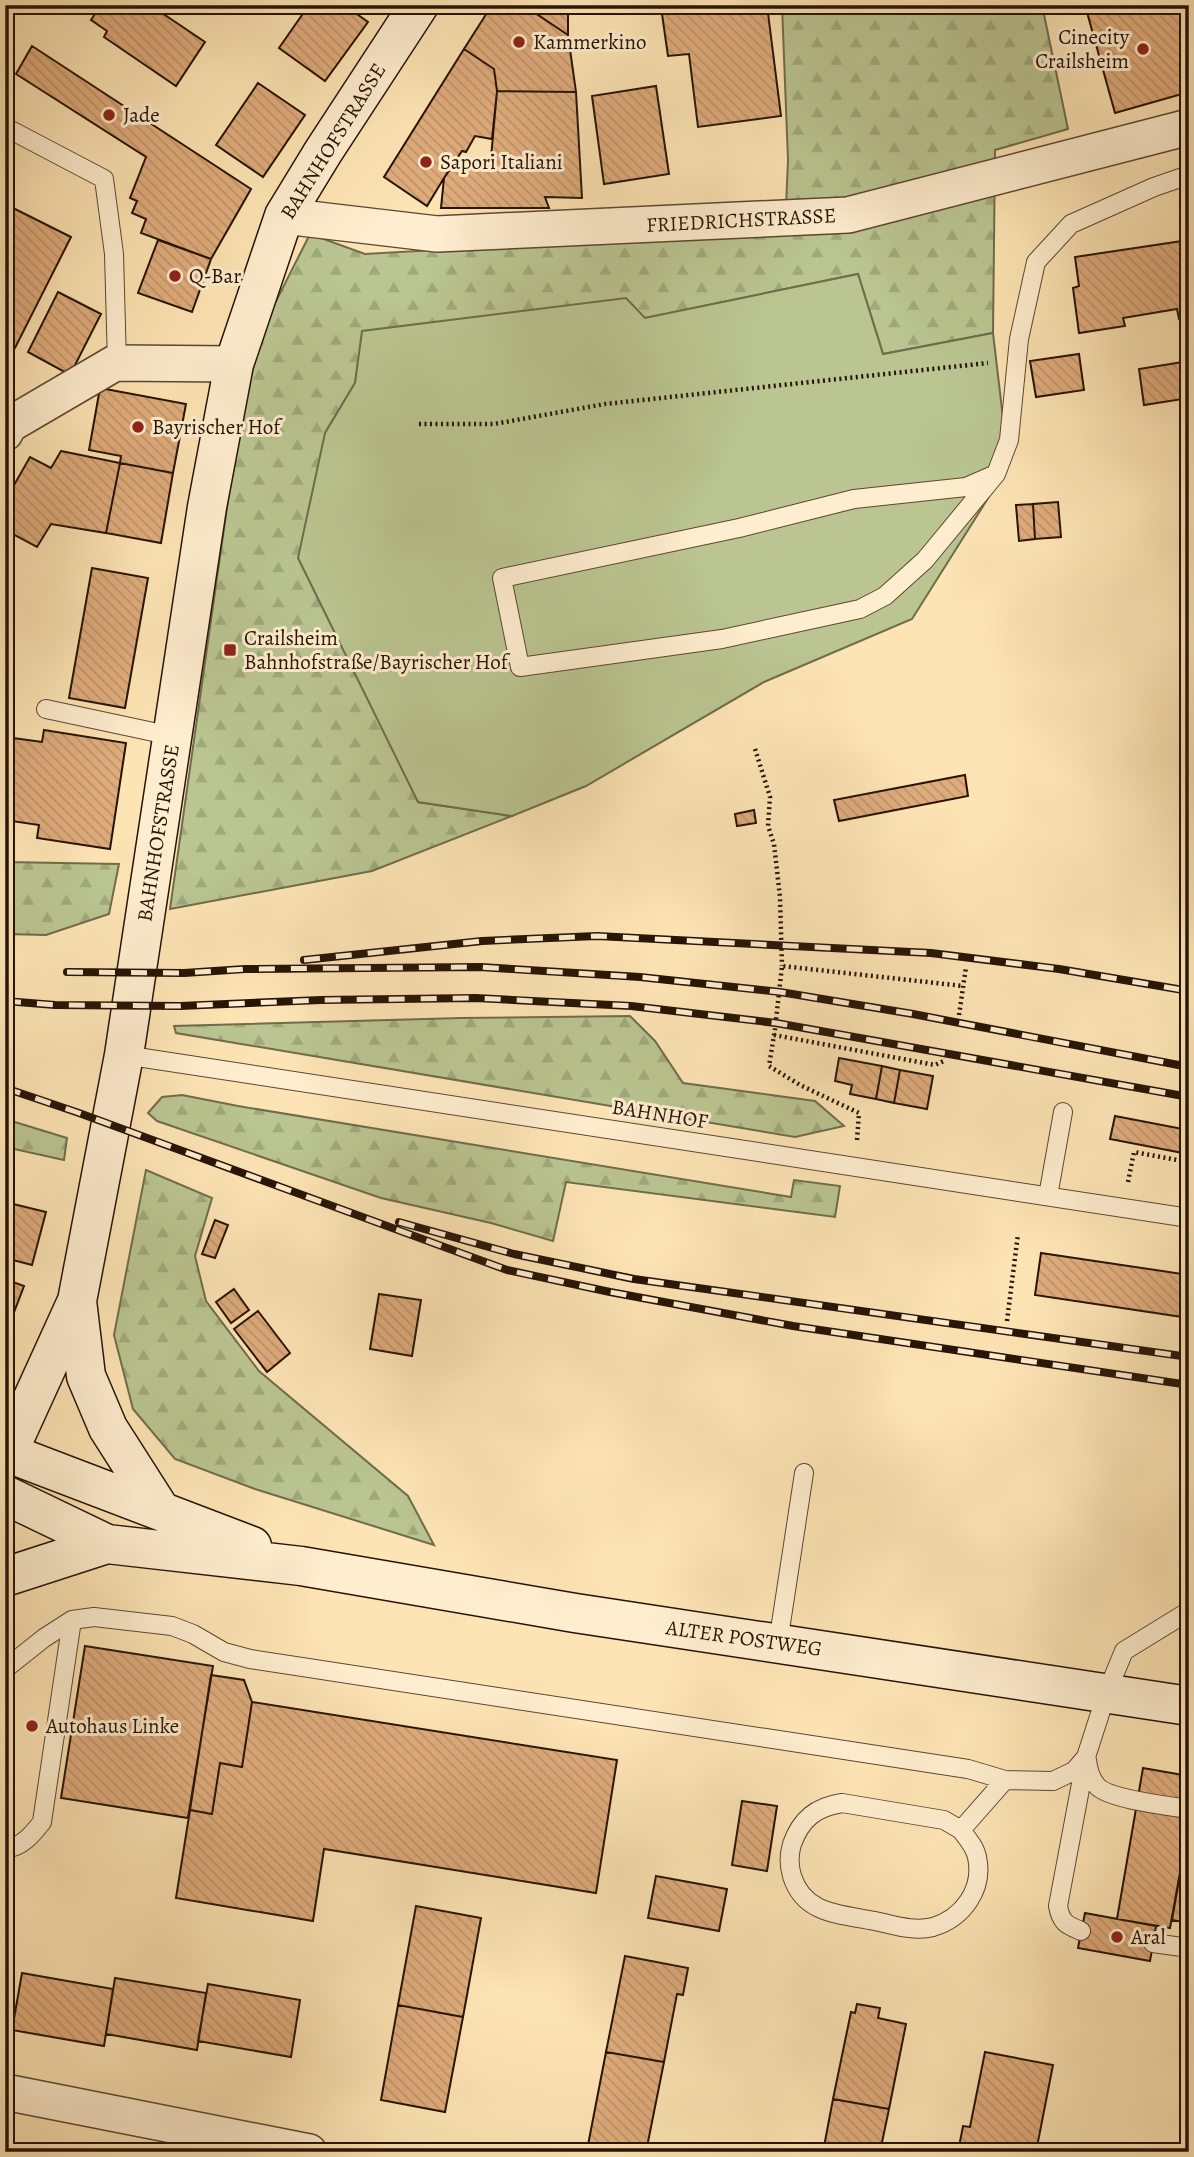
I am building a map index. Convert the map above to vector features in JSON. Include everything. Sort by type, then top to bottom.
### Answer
[{"type":"main road","name":"BAHNHOFSTRASSE","points":[[77,1301],[124,1055],[207,507],[234,364],[284,216],[419,5]]},
{"type":"main road","points":[[7,1456],[77,1301]]},
{"type":"main road","points":[[77,1301],[86,1376],[90,1386],[107,1428],[162,1511]]},
{"type":"main road","name":"ALTER POSTWEG","points":[[7,1456],[162,1511],[301,1566]]},
{"type":"main road","name":"ALTER POSTWEG","points":[[5,1495],[107,1544],[301,1566],[575,1613],[1189,1706]]},
{"type":"main road","name":"ALTER POSTWEG","points":[[5,1577],[107,1544]]},
{"type":"street","name":"FRIEDRICHSTRASSE","points":[[284,216],[437,234],[848,215],[1189,127]]},
{"type":"street","points":[[5,433],[9,425],[117,363],[234,364]]},
{"type":"street","points":[[5,2092],[309,2152]]},
{"type":"lane","points":[[5,127],[104,179],[114,254],[117,363]]},
{"type":"lane","points":[[996,474],[965,487],[854,499],[739,528],[502,578],[520,667],[722,639],[860,609],[885,596],[925,559],[996,474],[1009,440],[1019,339],[1036,262],[1071,224],[1154,187],[1189,175]]},
{"type":"lane","points":[[46,709],[172,736]]},
{"type":"lane","name":"BAHNHOF","points":[[124,1055],[1189,1218]]},
{"type":"lane","points":[[1048,1196],[1063,1112]]},
{"type":"lane","points":[[778,1643],[804,1473]]},
{"type":"lane","points":[[1082,1931],[1068,1926],[1060,1917],[1058,1906],[1086,1757],[1107,1692],[1124,1651],[1189,1611]]},
{"type":"lane","points":[[5,1669],[72,1620],[94,1617],[172,1626],[193,1634],[224,1652],[250,1659],[968,1769],[1005,1780],[1053,1782],[1074,1771],[1086,1757]]},
{"type":"lane","points":[[5,1849],[14,1848],[32,1836],[42,1822],[72,1620]]},
{"type":"lane","points":[[1086,1757],[1089,1774],[1098,1788],[1112,1795],[1189,1810]]},
{"type":"lane","points":[[961,1830],[1005,1780]]},
{"type":"lane","points":[[842,1803],[944,1820],[961,1830],[970,1841],[977,1857],[978,1880],[969,1903],[952,1919],[933,1927],[915,1929],[825,1911],[808,1903],[795,1886],[790,1868],[791,1849],[796,1833],[807,1817],[826,1806],[842,1803]]},
{"type":"lane","points":[[1153,1943],[1189,1948]]},
{"type":"path","points":[[419,424],[494,424],[605,404],[1017,360]]},
{"type":"path","points":[[755,749],[769,797],[768,826],[774,844],[780,897],[782,966],[769,1066],[800,1085],[859,1112],[854,1167]]},
{"type":"path","points":[[782,966],[963,986]]},
{"type":"path","points":[[959,1015],[966,967]]},
{"type":"path","points":[[774,1035],[935,1065],[946,1060]]},
{"type":"path","points":[[1134,1152],[1188,1162],[1189,1157]]},
{"type":"path","points":[[1007,1321],[1018,1234]]},
{"type":"green space","points":[[782,5],[1042,5],[1068,129],[995,150],[993,333],[883,354],[858,274],[645,318],[363,331],[355,383],[325,433],[418,802],[512,816],[372,871],[170,909],[237,437],[262,329],[310,234],[365,254],[785,230],[788,160]]},
{"type":"green space","points":[[858,274],[883,354],[993,333],[1005,435],[997,484],[912,619],[764,682],[586,786],[512,816],[418,802],[298,558],[325,433],[355,383],[362,331],[626,298],[645,318]]},
{"type":"green space","points":[[5,862],[119,864],[109,914],[46,935],[5,934]]},
{"type":"green space","points":[[630,1016],[655,1041],[683,1083],[815,1101],[844,1126],[795,1137],[176,1033],[174,1026],[461,1018]]},
{"type":"green space","points":[[182,1095],[791,1197],[794,1180],[840,1186],[835,1217],[566,1182],[553,1241],[491,1223],[381,1198],[157,1121],[148,1113],[162,1097]]},
{"type":"green space","points":[[5,1119],[67,1138],[64,1160],[5,1147]]},
{"type":"green space","points":[[146,1170],[212,1198],[195,1256],[206,1301],[259,1371],[408,1496],[434,1545],[255,1489],[175,1459],[133,1409],[114,1335]]},
{"type":"building","points":[[101,5],[150,5],[205,42],[176,86],[104,37],[107,31],[91,20]]},
{"type":"building","points":[[309,5],[344,5],[368,22],[325,81],[279,48]]},
{"type":"building","name":"Kammerkino","points":[[492,5],[523,5],[568,35],[576,92],[497,91],[494,69],[464,49]]},
{"type":"building","points":[[523,5],[568,5],[568,35]]},
{"type":"building","points":[[667,5],[730,5],[669,14]]},
{"type":"building","points":[[730,5],[767,5],[781,116],[698,127],[689,54],[668,56],[662,14]]},
{"type":"building","name":"Cinecity Crailsheim","points":[[1085,5],[1189,5],[1189,92],[1115,113]]},
{"type":"building","name":"Cinecity Crailsheim","points":[[1085,5],[1189,5],[1189,92],[1115,113]]},
{"type":"building","name":"Jade","points":[[32,46],[251,189],[211,259],[141,233],[146,219],[132,213],[137,201],[130,198],[146,157],[16,74]]},
{"type":"building","points":[[464,49],[494,69],[497,91],[492,139],[475,136],[466,152],[462,151],[427,206],[384,177]]},
{"type":"building","points":[[258,83],[305,115],[263,177],[216,145]]},
{"type":"building","points":[[656,86],[669,174],[604,184],[592,96]]},
{"type":"building","points":[[497,91],[576,92],[582,198],[545,197],[549,208],[441,208],[444,178],[456,161],[465,167],[490,169]]},
{"type":"building","points":[[5,204],[71,237],[15,348],[5,343]]},
{"type":"building","name":"Q-Bar","points":[[158,240],[211,259],[192,312],[138,293]]},
{"type":"building","points":[[1189,240],[1189,317],[1179,319],[1177,309],[1123,318],[1125,326],[1079,333],[1073,288],[1079,286],[1075,257]]},
{"type":"building","points":[[58,292],[101,314],[70,375],[28,352]]},
{"type":"building","points":[[1079,354],[1084,390],[1036,397],[1030,361]]},
{"type":"building","points":[[1183,362],[1189,398],[1144,405],[1139,369]]},
{"type":"building","name":"Bayrischer Hof","points":[[100,388],[186,404],[173,473],[120,463],[121,456],[89,450]]},
{"type":"building","points":[[61,451],[120,463],[106,533],[51,524],[37,547],[5,530],[5,501],[30,457],[51,468]]},
{"type":"building","points":[[120,463],[173,473],[161,543],[106,533]]},
{"type":"building","points":[[1058,502],[1061,537],[1035,539],[1033,504]]},
{"type":"building","points":[[1033,504],[1035,539],[1019,541],[1016,505]]},
{"type":"building","points":[[92,568],[148,578],[125,708],[69,698]]},
{"type":"building","points":[[44,730],[126,743],[110,849],[37,838],[39,825],[5,820],[5,737],[42,742]]},
{"type":"building","points":[[965,775],[968,796],[839,821],[834,800]]},
{"type":"building","points":[[754,810],[756,823],[737,826],[735,814]]},
{"type":"building","points":[[839,1058],[882,1066],[876,1099],[850,1094],[852,1085],[835,1081]]},
{"type":"building","points":[[882,1066],[900,1070],[894,1103],[876,1099]]},
{"type":"building","points":[[900,1070],[933,1076],[927,1109],[894,1103]]},
{"type":"building","points":[[1115,1116],[1188,1130],[1183,1153],[1110,1139]]},
{"type":"building","points":[[5,1202],[46,1212],[32,1265],[5,1258]]},
{"type":"building","points":[[215,1220],[228,1225],[215,1258],[202,1254]]},
{"type":"building","points":[[1041,1253],[1189,1275],[1189,1318],[1035,1295]]},
{"type":"building","points":[[5,1279],[24,1286],[5,1336]]},
{"type":"building","points":[[234,1289],[249,1310],[231,1323],[216,1302]]},
{"type":"building","points":[[379,1294],[421,1300],[412,1356],[370,1349]]},
{"type":"building","points":[[258,1311],[290,1353],[267,1372],[234,1329]]},
{"type":"building","points":[[85,1646],[213,1666],[188,1818],[61,1798]]},
{"type":"building","points":[[211,1675],[244,1680],[252,1702],[242,1767],[220,1763],[212,1814],[190,1810]]},
{"type":"building","points":[[252,1702],[617,1760],[596,1893],[324,1849],[313,1921],[176,1898],[190,1810],[212,1814],[220,1763],[242,1767]]},
{"type":"building","points":[[1143,1768],[1189,1776],[1189,1823],[1170,1928],[1117,1919]]},
{"type":"building","points":[[742,1801],[777,1806],[767,1871],[732,1865]]},
{"type":"building","points":[[1186,1839],[1189,1839],[1189,1923],[1172,1920]]},
{"type":"building","points":[[656,1876],[727,1889],[719,1931],[648,1918]]},
{"type":"building","points":[[416,1906],[481,1918],[463,2017],[398,2005]]},
{"type":"building","name":"Aral","points":[[1085,1913],[1156,1926],[1150,1961],[1078,1948]]},
{"type":"building","points":[[625,1956],[688,1968],[683,1995],[677,1994],[664,2062],[606,2052]]},
{"type":"building","points":[[22,1973],[113,1989],[104,2046],[12,2030]]},
{"type":"building","points":[[115,1978],[206,1993],[197,2050],[106,2034]]},
{"type":"building","points":[[208,1984],[300,2000],[291,2057],[198,2041]]},
{"type":"building","points":[[857,2004],[880,2008],[878,2018],[906,2024],[889,2109],[833,2099],[851,2012],[855,2013]]},
{"type":"building","points":[[398,2005],[463,2017],[445,2112],[381,2100]]},
{"type":"building","points":[[606,2052],[664,2062],[646,2152],[624,2152],[588,2145]]},
{"type":"building","points":[[985,2052],[1053,2065],[1036,2152],[958,2152],[963,2126],[970,2127]]},
{"type":"building","points":[[833,2099],[889,2109],[880,2152],[823,2152]]},
{"type":"railway","points":[[304,960],[482,941],[597,936],[931,953],[1059,969],[1189,991]]},
{"type":"railway","points":[[67,972],[184,973],[245,969],[480,967],[640,977],[780,992],[913,1014],[1189,1067]]},
{"type":"railway","points":[[5,1001],[55,1005],[180,1006],[321,1000],[476,998],[631,1006],[776,1023],[1189,1097]]},
{"type":"railway","points":[[5,1088],[507,1270],[793,1326],[1189,1385]]},
{"type":"railway","points":[[399,1222],[514,1254],[634,1279],[1189,1357]]},
{"type":"place","name":"Kammerkino","points":[[519,42]]},
{"type":"place","name":"Cinecity Crailsheim","points":[[1143,49]]},
{"type":"place","name":"Jade","points":[[109,115]]},
{"type":"place","name":"Sapori Italiani","points":[[426,162]]},
{"type":"place","name":"Q-Bar","points":[[175,276]]},
{"type":"place","name":"Bayrischer Hof","points":[[138,427]]},
{"type":"place","name":"Crailsheim Bahnhofstraße/Bayrischer Hof","points":[[230,650]]},
{"type":"place","name":"Autohaus Linke","points":[[32,1726]]},
{"type":"place","name":"Aral","points":[[1117,1937]]}]
